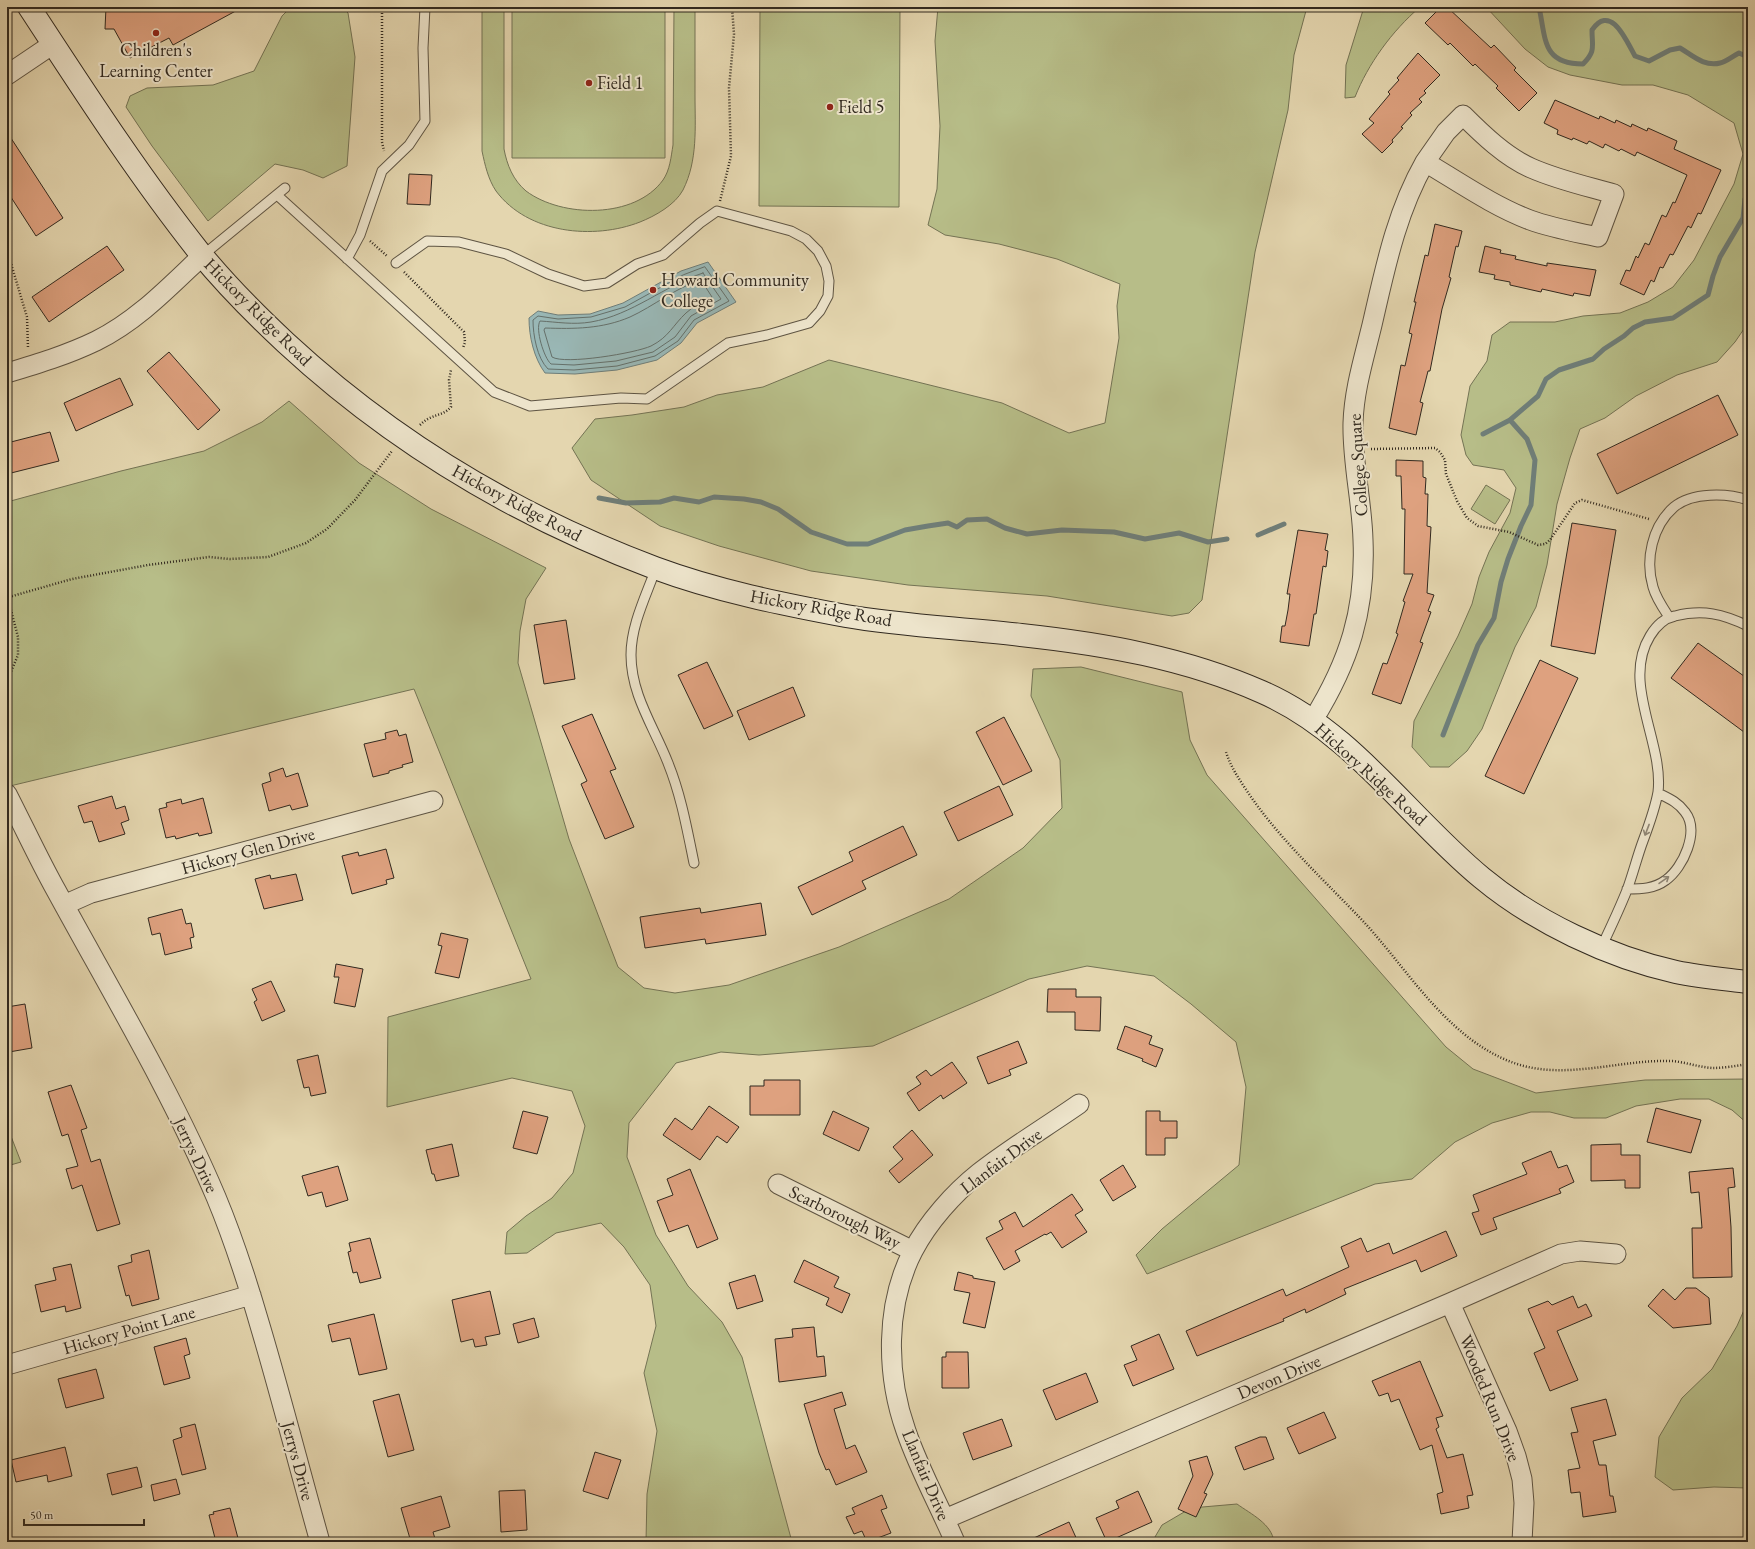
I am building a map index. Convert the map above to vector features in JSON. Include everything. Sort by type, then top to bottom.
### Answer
[{"type":"street","name":"Hickory Ridge Road","points":[[29,7],[126,155],[202,256],[268,325],[346,396],[404,438],[459,474],[520,508],[572,534],[656,568],[707,584],[780,603],[854,617],[1019,634],[1110,646],[1169,659],[1218,675],[1266,694],[1313,720],[1366,765],[1480,877],[1509,898],[1548,922],[1601,948],[1676,972],[1748,982]]},
{"type":"street","points":[[7,75],[53,44]]},
{"type":"street","name":"College Square","points":[[1313,720],[1334,686],[1344,662],[1352,639],[1362,591],[1364,540],[1354,450],[1354,400],[1390,247],[1402,209],[1425,162],[1446,132],[1463,115],[1480,132],[1505,152],[1530,168],[1566,181],[1614,194],[1598,237],[1556,228],[1529,219],[1500,206],[1425,162]]},
{"type":"street","points":[[7,373],[29,367],[80,348],[118,327],[153,302],[202,256]]},
{"type":"street","name":"Jerrys Drive","points":[[7,794],[64,905],[133,1027],[199,1158],[233,1240],[251,1295],[286,1412],[320,1542]]},
{"type":"street","name":"Hickory Glen Drive","points":[[64,905],[91,893],[433,801]]},
{"type":"street","name":"Llanfair Drive","points":[[955,1542],[906,1432],[894,1384],[892,1346],[894,1318],[903,1278],[913,1251],[949,1201],[979,1173],[1080,1104]]},
{"type":"street","name":"Scarborough Way","points":[[778,1184],[913,1251]]},
{"type":"street","name":"Devon Drive","points":[[945,1519],[1561,1254],[1580,1251],[1616,1254]]},
{"type":"street","name":"Hickory Point Lane","points":[[7,1365],[251,1295]]},
{"type":"street","name":"Wooded Run Drive","points":[[1450,1303],[1507,1431],[1516,1456],[1522,1479],[1524,1503],[1522,1542]]},
{"type":"lane","points":[[346,259],[360,235],[382,171],[409,145],[425,121],[423,48],[425,7]]},
{"type":"lane","points":[[202,256],[285,188]]},
{"type":"lane","points":[[277,195],[494,392],[530,406],[621,398],[647,399],[728,343],[768,335],[809,323],[820,311],[828,296],[830,281],[826,266],[818,251],[806,239],[791,231],[717,211],[700,223],[663,255],[637,264],[607,283],[584,286],[548,274],[506,254],[459,242],[427,241],[396,263]]},
{"type":"lane","points":[[1669,617],[1653,587],[1651,572],[1650,555],[1654,535],[1662,522],[1674,507],[1690,499],[1710,495],[1731,495],[1748,500]]},
{"type":"lane","points":[[656,568],[639,614],[633,637],[631,654],[632,673],[637,694],[668,763],[679,795],[694,863]]},
{"type":"lane","points":[[1601,948],[1627,890],[1652,817],[1658,793],[1659,774],[1646,717],[1641,661],[1645,644],[1655,629],[1669,617],[1688,612],[1714,612],[1748,626]]},
{"type":"lane","points":[[1627,890],[1651,888],[1666,880],[1686,855],[1691,828],[1687,813],[1678,803],[1658,793]]},
{"type":"path","points":[[382,7],[382,142],[386,157]]},
{"type":"path","points":[[717,211],[731,156],[730,88],[734,34],[732,7]]},
{"type":"path","points":[[370,235],[371,242],[396,263],[464,332],[465,342],[456,359],[449,380],[451,407],[448,411],[429,416],[425,420]]},
{"type":"path","points":[[7,250],[28,317],[29,367]]},
{"type":"path","points":[[1354,450],[1435,448],[1440,452],[1445,460],[1449,480],[1457,501],[1467,518],[1478,526],[1509,532],[1538,545],[1545,544],[1575,503],[1582,500],[1662,522]]},
{"type":"path","points":[[7,681],[18,655],[18,638],[8,596],[72,579],[148,565],[209,557],[247,559],[268,557],[289,550],[306,543],[327,529],[355,500],[388,457]]},
{"type":"path","points":[[1226,752],[1229,762],[1258,808],[1287,842],[1363,921],[1446,1018],[1474,1041],[1503,1059],[1526,1067],[1559,1070],[1586,1070],[1652,1062],[1672,1062],[1711,1068],[1748,1064]]},
{"type":"green space","points":[[291,7],[342,7],[348,13],[355,57],[347,166],[323,178],[303,170],[275,164],[208,221],[152,146],[126,107],[130,96],[147,88],[213,85],[254,71],[282,16]]},
{"type":"green space","points":[[482,7],[504,7],[504,149],[507,161],[514,177],[521,187],[541,200],[578,210],[598,210],[617,208],[635,202],[651,193],[663,180],[667,172],[673,145],[674,7],[695,7],[695,143],[688,179],[683,190],[670,205],[652,217],[622,228],[603,231],[583,231],[563,229],[543,224],[526,217],[509,205],[496,191],[491,182],[482,151]]},
{"type":"green space","name":"Field 1","points":[[512,7],[665,7],[665,158],[512,158]]},
{"type":"green space","name":"Field 5","points":[[760,7],[900,7],[899,207],[759,206]]},
{"type":"green space","points":[[938,7],[1307,7],[1294,55],[1288,110],[1255,252],[1202,600],[1189,613],[1172,616],[1047,596],[908,585],[811,571],[719,546],[660,526],[591,480],[572,448],[595,419],[684,407],[717,395],[763,387],[829,360],[1002,403],[1069,433],[1105,423],[1119,338],[1117,306],[1120,284],[1057,259],[999,244],[945,235],[928,225],[937,189],[940,126],[935,41]]},
{"type":"green space","points":[[1364,7],[1420,7],[1391,37],[1374,60],[1355,97],[1345,98],[1346,65]]},
{"type":"green space","points":[[1486,7],[1748,7],[1748,323],[1735,342],[1717,362],[1677,375],[1636,396],[1605,418],[1580,429],[1557,504],[1547,565],[1536,607],[1515,647],[1482,729],[1467,751],[1449,767],[1430,767],[1412,747],[1414,721],[1458,636],[1472,604],[1479,577],[1489,552],[1510,513],[1516,488],[1504,470],[1473,465],[1466,455],[1461,435],[1470,386],[1487,361],[1492,335],[1510,322],[1555,322],[1583,316],[1620,313],[1648,302],[1673,287],[1694,260],[1734,184],[1743,154],[1734,123],[1688,95],[1653,85],[1622,85],[1570,75],[1548,67],[1525,49]]},
{"type":"green space","points":[[289,401],[359,463],[431,509],[546,568],[526,599],[520,631],[518,663],[569,839],[618,967],[644,988],[675,993],[729,985],[839,947],[949,899],[1023,848],[1062,808],[1060,760],[1031,696],[1033,669],[1081,667],[1182,692],[1190,740],[1207,775],[1446,1047],[1473,1069],[1536,1093],[1645,1080],[1748,1079],[1748,1124],[1732,1110],[1709,1099],[1680,1099],[1636,1106],[1606,1118],[1574,1118],[1550,1112],[1531,1112],[1492,1123],[1455,1142],[1412,1179],[1375,1184],[1147,1274],[1136,1255],[1162,1229],[1239,1165],[1246,1087],[1236,1042],[1191,1004],[1154,976],[1087,966],[1029,979],[873,1046],[759,1055],[721,1052],[676,1063],[629,1123],[627,1157],[656,1235],[688,1286],[722,1322],[742,1357],[792,1542],[646,1542],[647,1494],[657,1431],[644,1373],[656,1326],[650,1285],[624,1247],[601,1223],[556,1233],[527,1253],[505,1254],[507,1232],[526,1216],[552,1198],[573,1173],[585,1126],[572,1091],[512,1078],[387,1107],[388,1017],[531,979],[414,689],[10,786],[7,781],[7,502],[121,471],[204,451],[262,422]]},
{"type":"green space","points":[[1486,485],[1510,500],[1495,524],[1471,509]]},
{"type":"green space","points":[[7,1126],[21,1162],[7,1166]]},
{"type":"green space","points":[[1748,1301],[1748,1488],[1714,1487],[1673,1490],[1655,1477],[1659,1437],[1682,1398],[1712,1369],[1737,1326]]},
{"type":"green space","points":[[1237,1504],[1265,1525],[1274,1542],[1152,1542],[1162,1525],[1191,1508]]},
{"type":"water","points":[[708,262],[736,302],[697,323],[681,343],[657,360],[617,370],[575,374],[545,373],[541,367],[533,347],[529,318],[538,311],[558,315],[590,314],[623,303],[681,271]]},
{"type":"building","name":"Children's Learning Center","points":[[106,7],[243,7],[173,45],[169,38],[130,58],[114,29],[105,29]]},
{"type":"building","points":[[1441,7],[1447,7],[1491,48],[1494,45],[1516,68],[1514,70],[1537,93],[1519,111],[1496,88],[1498,86],[1475,64],[1473,66],[1450,43],[1448,45],[1425,23]]},
{"type":"building","points":[[1418,53],[1440,75],[1424,91],[1426,93],[1419,99],[1422,102],[1410,113],[1412,115],[1401,127],[1403,128],[1392,140],[1393,142],[1382,153],[1362,134],[1374,123],[1369,119],[1390,94],[1388,92],[1399,80],[1397,78]]},
{"type":"building","points":[[1555,100],[1599,119],[1600,116],[1615,123],[1616,120],[1631,127],[1632,124],[1647,131],[1648,128],[1677,141],[1674,149],[1721,170],[1701,214],[1698,213],[1691,228],[1688,226],[1673,255],[1670,254],[1663,268],[1660,267],[1654,282],[1651,280],[1644,295],[1620,284],[1626,270],[1630,271],[1636,256],[1638,258],[1645,243],[1649,245],[1662,215],[1666,217],[1673,202],[1675,203],[1687,175],[1637,152],[1635,156],[1621,149],[1619,151],[1605,144],[1603,148],[1589,141],[1587,144],[1573,138],[1572,140],[1557,134],[1558,130],[1544,123]]},
{"type":"building","points":[[7,132],[63,218],[36,236],[7,191]]},
{"type":"building","points":[[409,174],[432,175],[430,205],[407,204]]},
{"type":"building","points":[[1435,224],[1462,231],[1458,247],[1456,246],[1449,277],[1451,278],[1442,309],[1430,371],[1428,371],[1420,402],[1423,403],[1416,435],[1389,428],[1401,365],[1405,366],[1412,334],[1409,333],[1416,302],[1414,302],[1425,255],[1428,256]]},
{"type":"building","points":[[107,246],[124,270],[49,322],[32,297]]},
{"type":"building","points":[[1485,246],[1501,250],[1500,253],[1516,256],[1515,259],[1547,266],[1547,263],[1596,270],[1590,296],[1574,293],[1573,296],[1542,289],[1541,292],[1510,285],[1510,282],[1494,279],[1495,275],[1479,272]]},
{"type":"building","points":[[169,352],[220,410],[198,430],[147,371]]},
{"type":"building","points":[[120,378],[133,405],[76,431],[64,403]]},
{"type":"building","points":[[1718,395],[1738,435],[1617,494],[1597,454]]},
{"type":"building","points":[[50,432],[59,461],[7,474],[7,443]]},
{"type":"building","points":[[1396,460],[1423,461],[1423,477],[1426,478],[1425,494],[1428,494],[1427,526],[1431,527],[1427,593],[1434,595],[1428,611],[1431,612],[1420,642],[1423,643],[1401,704],[1372,694],[1383,663],[1387,664],[1398,634],[1396,633],[1405,602],[1403,601],[1413,574],[1404,574],[1405,509],[1402,509],[1401,476],[1396,476]]},
{"type":"building","points":[[1572,523],[1616,530],[1595,654],[1551,646]]},
{"type":"building","points":[[1298,530],[1328,534],[1325,550],[1328,551],[1326,567],[1323,566],[1316,614],[1314,614],[1309,646],[1280,642],[1282,626],[1285,626],[1288,610],[1290,594],[1287,594]]},
{"type":"building","points":[[566,620],[575,679],[544,684],[534,625]]},
{"type":"building","points":[[1698,643],[1748,679],[1748,735],[1671,678]]},
{"type":"building","points":[[1540,660],[1578,678],[1524,794],[1485,776]]},
{"type":"building","points":[[707,662],[733,716],[704,729],[678,675]]},
{"type":"building","points":[[793,687],[805,716],[749,740],[737,711]]},
{"type":"building","points":[[592,714],[616,769],[610,771],[634,827],[605,839],[581,784],[587,781],[562,726]]},
{"type":"building","points":[[1004,717],[1032,771],[1003,785],[976,732]]},
{"type":"building","points":[[397,730],[399,736],[406,734],[413,762],[402,765],[403,767],[389,771],[389,773],[373,777],[364,744],[386,739],[385,733]]},
{"type":"building","points":[[283,768],[286,777],[298,773],[308,806],[292,810],[290,805],[269,811],[262,784],[271,781],[269,773]]},
{"type":"building","points":[[999,786],[1013,815],[958,841],[944,812]]},
{"type":"building","points":[[112,796],[116,809],[125,806],[129,820],[121,823],[125,834],[99,842],[92,821],[84,823],[78,806]]},
{"type":"building","points":[[203,798],[212,833],[199,836],[198,833],[176,839],[175,836],[166,838],[159,809],[167,807],[166,803],[181,799],[182,804]]},
{"type":"building","points":[[903,826],[917,855],[862,881],[866,889],[812,915],[798,887],[853,861],[849,852]]},
{"type":"building","points":[[386,849],[394,878],[386,880],[387,884],[352,894],[342,856],[358,852],[359,856]]},
{"type":"building","points":[[296,874],[303,900],[264,909],[255,879],[270,875],[271,879]]},
{"type":"building","points":[[761,903],[766,935],[706,944],[705,939],[645,948],[640,917],[700,908],[701,913]]},
{"type":"building","points":[[182,909],[186,924],[191,923],[194,937],[190,938],[192,948],[165,955],[160,933],[152,935],[148,918]]},
{"type":"building","points":[[441,933],[468,939],[459,978],[435,973],[442,946],[438,945]]},
{"type":"building","points":[[336,964],[363,969],[355,1007],[334,1003],[339,977],[334,977]]},
{"type":"building","points":[[271,981],[285,1011],[262,1021],[254,1002],[257,1000],[252,989]]},
{"type":"building","points":[[1048,989],[1076,989],[1076,997],[1101,997],[1100,1031],[1075,1030],[1075,1012],[1047,1012]]},
{"type":"building","points":[[25,1004],[32,1048],[9,1052],[7,1039],[7,1007]]},
{"type":"building","points":[[1125,1026],[1152,1036],[1149,1044],[1163,1049],[1156,1067],[1142,1061],[1143,1059],[1117,1049]]},
{"type":"building","points":[[1018,1041],[1027,1063],[1009,1070],[1011,1075],[988,1084],[977,1057]]},
{"type":"building","points":[[318,1055],[326,1093],[311,1096],[309,1087],[304,1088],[297,1060]]},
{"type":"building","points":[[952,1062],[967,1083],[943,1099],[941,1095],[919,1111],[907,1093],[921,1084],[916,1077],[926,1070],[931,1076]]},
{"type":"building","points":[[764,1080],[800,1080],[800,1115],[750,1115],[750,1086],[764,1086]]},
{"type":"building","points":[[71,1085],[87,1128],[81,1130],[91,1162],[100,1159],[120,1224],[97,1231],[82,1185],[72,1189],[66,1169],[78,1166],[68,1134],[62,1136],[48,1092]]},
{"type":"building","points":[[709,1106],[739,1127],[727,1143],[717,1136],[700,1160],[663,1135],[675,1118],[692,1130]]},
{"type":"building","points":[[1656,1108],[1701,1120],[1691,1153],[1647,1142]]},
{"type":"building","points":[[523,1111],[548,1117],[537,1154],[513,1148]]},
{"type":"building","points":[[833,1111],[869,1128],[859,1151],[823,1134]]},
{"type":"building","points":[[1146,1111],[1160,1111],[1160,1121],[1177,1121],[1177,1138],[1165,1138],[1165,1155],[1146,1155]]},
{"type":"building","points":[[912,1130],[933,1155],[899,1183],[889,1171],[903,1159],[893,1147]]},
{"type":"building","points":[[452,1144],[459,1176],[436,1181],[434,1174],[432,1174],[426,1150]]},
{"type":"building","points":[[1621,1144],[1621,1155],[1640,1155],[1640,1188],[1625,1188],[1625,1180],[1591,1181],[1591,1145]]},
{"type":"building","points":[[1551,1151],[1558,1168],[1567,1165],[1574,1182],[1559,1189],[1561,1193],[1493,1218],[1497,1229],[1481,1235],[1472,1213],[1479,1211],[1473,1195],[1527,1174],[1522,1163]]},
{"type":"building","points":[[1123,1165],[1136,1187],[1113,1201],[1100,1180]]},
{"type":"building","points":[[338,1166],[348,1200],[326,1207],[322,1192],[308,1196],[302,1176]]},
{"type":"building","points":[[1733,1168],[1735,1187],[1728,1188],[1731,1227],[1732,1277],[1693,1278],[1692,1228],[1702,1228],[1699,1192],[1691,1193],[1689,1172]]},
{"type":"building","points":[[690,1169],[718,1239],[697,1248],[688,1225],[669,1232],[657,1201],[673,1195],[667,1179]]},
{"type":"building","points":[[1072,1194],[1083,1210],[1075,1215],[1087,1232],[1062,1248],[1051,1232],[1046,1235],[1045,1234],[1015,1251],[1020,1261],[1004,1270],[986,1238],[1003,1229],[999,1221],[1015,1212],[1023,1227]]},
{"type":"building","points":[[1446,1231],[1457,1256],[1421,1272],[1416,1260],[1344,1289],[1346,1294],[1306,1313],[1305,1309],[1283,1319],[1284,1321],[1197,1356],[1186,1331],[1283,1289],[1286,1296],[1349,1267],[1341,1247],[1361,1238],[1367,1252],[1389,1243],[1393,1254]]},
{"type":"building","points":[[370,1238],[381,1278],[360,1283],[357,1272],[353,1273],[348,1252],[351,1251],[349,1243]]},
{"type":"building","points":[[149,1250],[159,1299],[132,1306],[129,1295],[126,1296],[118,1266],[132,1262],[131,1255]]},
{"type":"building","points":[[804,1260],[839,1277],[834,1287],[850,1294],[842,1313],[826,1305],[829,1298],[794,1282]]},
{"type":"building","points":[[71,1264],[81,1308],[66,1312],[65,1306],[41,1312],[35,1285],[56,1280],[53,1268]]},
{"type":"building","points":[[958,1272],[973,1276],[973,1278],[995,1282],[985,1328],[963,1323],[970,1293],[954,1290]]},
{"type":"building","points":[[755,1275],[763,1301],[737,1309],[729,1283]]},
{"type":"building","points":[[1686,1288],[1696,1288],[1709,1298],[1711,1324],[1673,1328],[1648,1306],[1663,1289],[1675,1300]]},
{"type":"building","points":[[490,1291],[500,1334],[485,1337],[487,1345],[475,1347],[473,1339],[461,1342],[452,1300]]},
{"type":"building","points":[[1573,1296],[1578,1308],[1586,1304],[1592,1316],[1557,1331],[1578,1380],[1550,1391],[1534,1353],[1545,1348],[1528,1309],[1548,1301],[1552,1305]]},
{"type":"building","points":[[374,1314],[387,1369],[359,1375],[350,1338],[332,1342],[328,1325]]},
{"type":"building","points":[[534,1318],[539,1337],[518,1343],[513,1324]]},
{"type":"building","points":[[814,1327],[817,1357],[824,1356],[826,1376],[779,1382],[775,1339],[793,1337],[792,1329]]},
{"type":"building","points":[[1159,1334],[1174,1369],[1133,1386],[1124,1365],[1137,1360],[1131,1346]]},
{"type":"building","points":[[186,1338],[190,1354],[184,1356],[190,1378],[164,1385],[154,1347]]},
{"type":"building","points":[[946,1352],[968,1352],[969,1388],[942,1388],[942,1357],[946,1357]]},
{"type":"building","points":[[1420,1361],[1443,1416],[1436,1418],[1439,1427],[1436,1429],[1447,1458],[1463,1454],[1473,1495],[1467,1496],[1469,1508],[1441,1514],[1437,1494],[1443,1492],[1432,1445],[1420,1450],[1399,1399],[1391,1402],[1388,1393],[1379,1396],[1372,1381]]},
{"type":"building","points":[[96,1369],[104,1398],[66,1408],[58,1379]]},
{"type":"building","points":[[1086,1373],[1098,1402],[1056,1420],[1043,1390]]},
{"type":"building","points":[[842,1392],[846,1405],[834,1409],[846,1449],[855,1445],[867,1472],[836,1485],[829,1469],[826,1470],[819,1453],[804,1404]]},
{"type":"building","points":[[399,1394],[414,1450],[388,1457],[373,1401]]},
{"type":"building","points":[[1606,1399],[1616,1435],[1593,1441],[1599,1465],[1606,1465],[1610,1496],[1613,1496],[1616,1512],[1583,1517],[1580,1492],[1571,1493],[1568,1470],[1580,1468],[1571,1433],[1578,1432],[1571,1408]]},
{"type":"building","points":[[1324,1412],[1336,1438],[1299,1454],[1287,1428]]},
{"type":"building","points":[[1002,1419],[1012,1446],[973,1460],[963,1433]]},
{"type":"building","points":[[195,1424],[206,1469],[182,1475],[173,1440],[182,1437],[180,1428]]},
{"type":"building","points":[[1260,1437],[1266,1437],[1274,1459],[1244,1470],[1235,1447]]},
{"type":"building","points":[[65,1447],[72,1476],[48,1482],[47,1475],[16,1482],[11,1460]]},
{"type":"building","points":[[595,1452],[621,1460],[608,1499],[583,1491]]},
{"type":"building","points":[[1207,1456],[1213,1474],[1204,1493],[1207,1494],[1196,1517],[1178,1509],[1193,1476],[1189,1461]]},
{"type":"building","points":[[137,1467],[142,1487],[112,1495],[107,1474]]},
{"type":"building","points":[[176,1479],[180,1494],[154,1501],[151,1485]]},
{"type":"building","points":[[525,1490],[527,1530],[501,1532],[499,1491]]},
{"type":"building","points":[[1138,1491],[1152,1522],[1107,1542],[1096,1518],[1119,1508],[1116,1501]]},
{"type":"building","points":[[882,1495],[887,1508],[881,1510],[891,1533],[867,1542],[862,1531],[854,1534],[846,1517],[855,1514],[852,1508]]},
{"type":"building","points":[[441,1496],[450,1527],[433,1532],[436,1542],[411,1542],[401,1508]]},
{"type":"building","points":[[230,1508],[239,1542],[216,1542],[209,1515],[214,1514],[213,1512]]},
{"type":"building","points":[[1069,1522],[1078,1542],[1025,1542]]},
{"type":"waterway","points":[[1539,7],[1548,48],[1560,60],[1570,63],[1583,64],[1587,60],[1592,52],[1592,30],[1599,23],[1605,20],[1612,22],[1617,27],[1635,56],[1649,61],[1670,50],[1680,48],[1698,60],[1714,64],[1727,60],[1739,53],[1748,57]]},
{"type":"waterway","points":[[1483,434],[1510,420],[1538,396],[1546,379],[1559,370],[1593,359],[1633,328],[1645,322],[1673,318],[1708,295],[1720,257],[1743,218],[1745,199],[1748,193]]},
{"type":"waterway","points":[[1443,735],[1478,645],[1494,618],[1501,582],[1508,559],[1531,505],[1535,460],[1527,439],[1510,420]]},
{"type":"waterway","points":[[599,498],[626,503],[660,502],[674,498],[699,502],[714,497],[761,502],[778,509],[811,532],[847,544],[868,544],[905,530],[948,523],[957,527],[967,520],[987,519],[1005,528],[1027,534],[1062,530],[1114,532],[1145,539],[1179,533],[1208,542],[1227,539]]},
{"type":"waterway","points":[[1258,535],[1284,524]]},
{"type":"place","name":"Children's Learning Center","points":[[156,33]]},
{"type":"place","name":"Field 1","points":[[589,83]]},
{"type":"place","name":"Field 5","points":[[830,107]]},
{"type":"place","name":"Howard Community College","points":[[653,290]]}]
